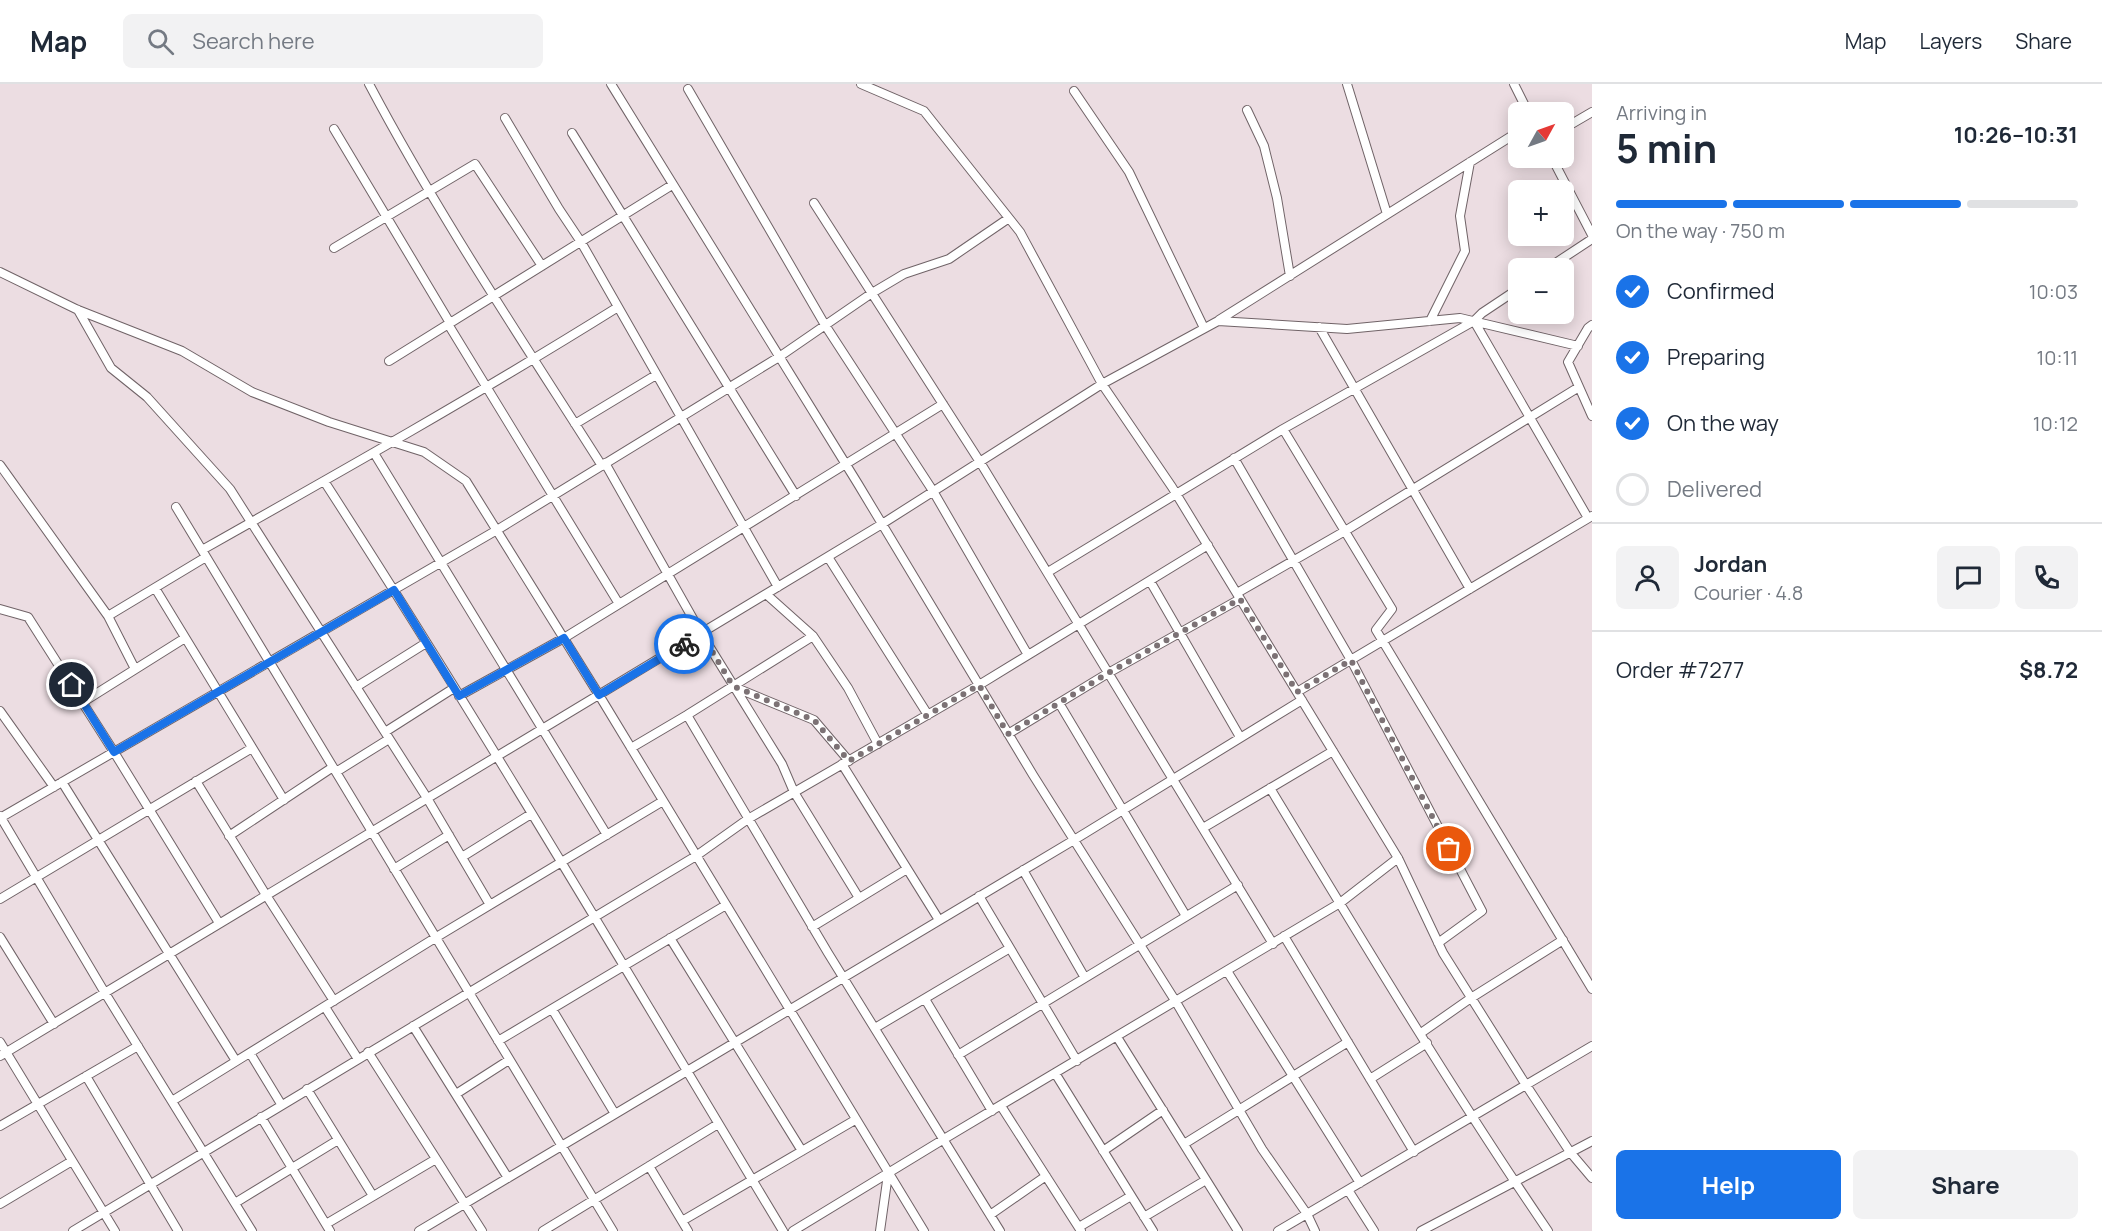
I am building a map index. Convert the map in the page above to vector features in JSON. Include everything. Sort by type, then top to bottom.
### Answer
[{"type":"street","points":[[369,84],[395,133],[493,296],[575,424],[604,464],[701,633],[782,764],[794,792],[859,898]]},
{"type":"street","points":[[611,84],[846,465],[1008,734],[1176,1002],[1262,1149],[1307,1214],[1315,1231]]},
{"type":"street","points":[[861,84],[924,111],[1020,232],[1102,384],[1176,493],[1398,858],[1438,943],[1471,998],[1570,1152],[1592,1178]]},
{"type":"street","points":[[1347,84],[1388,214]]},
{"type":"street","points":[[1514,84],[1523,102]]},
{"type":"street","points":[[688,89],[825,325],[933,491],[1028,655]]},
{"type":"street","points":[[1074,91],[1129,172],[1204,328]]},
{"type":"street","points":[[1247,110],[1264,146],[1277,198],[1290,276]]},
{"type":"street","points":[[1574,123],[1591,114]]},
{"type":"street","points":[[505,118],[581,242],[778,587]]},
{"type":"street","points":[[334,129],[486,388],[619,604]]},
{"type":"street","points":[[572,133],[796,496]]},
{"type":"street","points":[[3,1054],[828,557],[1102,384],[1218,321],[1508,138]]},
{"type":"street","points":[[1430,321],[1465,251],[1460,216],[1470,162]]},
{"type":"street","points":[[334,249],[475,164],[542,266]]},
{"type":"street","points":[[1557,168],[1592,237],[1562,258]]},
{"type":"street","points":[[389,361],[672,185]]},
{"type":"street","points":[[814,203],[1080,623],[1273,944]]},
{"type":"street","points":[[252,1231],[105,993],[0,817],[497,530],[779,357],[904,273],[949,259],[1009,218]]},
{"type":"street","points":[[0,272],[78,309],[182,351],[252,392],[329,422],[424,452],[466,481],[599,695],[924,1231]]},
{"type":"street","points":[[1048,572],[1283,429],[1474,321],[1508,296]]},
{"type":"street","points":[[108,616],[155,588],[251,522],[534,360],[618,307]]},
{"type":"street","points":[[78,309],[111,369],[147,397],[230,489],[427,798],[490,905]]},
{"type":"street","points":[[1218,321],[1347,329],[1460,318],[1578,346]]},
{"type":"street","points":[[419,1231],[1074,840],[1240,737],[1351,660],[1590,517],[1474,321]]},
{"type":"street","points":[[1592,325],[1568,362],[1592,416]]},
{"type":"street","points":[[1319,327],[1470,589]]},
{"type":"street","points":[[575,424],[656,375]]},
{"type":"street","points":[[1008,734],[1110,672],[1180,633],[1293,561],[1579,387]]},
{"type":"street","points":[[459,696],[564,638],[943,404]]},
{"type":"street","points":[[1283,429],[1392,609],[1376,630],[1592,989]]},
{"type":"street","points":[[374,453],[607,835]]},
{"type":"street","points":[[1234,458],[1351,660],[1482,911],[1438,943]]},
{"type":"street","points":[[0,465],[108,616],[135,669]]},
{"type":"street","points":[[324,481],[459,696],[783,1231]]},
{"type":"street","points":[[176,507],[613,1231]]},
{"type":"street","points":[[73,1231],[696,856],[748,819],[979,685],[1208,545]]},
{"type":"street","points":[[828,557],[928,715]]},
{"type":"street","points":[[1150,580],[1240,737]]},
{"type":"street","points":[[155,588],[284,800]]},
{"type":"street","points":[[766,594],[813,636],[848,688],[878,744]]},
{"type":"street","points":[[0,609],[28,617],[219,923]]},
{"type":"street","points":[[631,748],[813,636]]},
{"type":"street","points":[[83,702],[185,638]]},
{"type":"street","points":[[356,687],[426,643]]},
{"type":"street","points":[[733,686],[814,720],[846,762],[939,920]]},
{"type":"street","points":[[229,836],[334,770],[454,688]]},
{"type":"street","points":[[1059,703],[1186,916]]},
{"type":"street","points":[[0,711],[98,839],[236,1061]]},
{"type":"street","points":[[687,715],[812,927],[1000,1231]]},
{"type":"street","points":[[0,899],[252,748]]},
{"type":"street","points":[[1203,828],[1333,751]]},
{"type":"street","points":[[196,782],[334,1001]]},
{"type":"street","points":[[1270,788],[1427,1043],[1548,1231]]},
{"type":"street","points":[[172,1101],[435,938],[663,801]]},
{"type":"street","points":[[462,857],[531,814]]},
{"type":"street","points":[[394,869],[449,835]]},
{"type":"street","points":[[793,1231],[1340,903],[1398,858]]},
{"type":"street","points":[[812,927],[907,869]]},
{"type":"street","points":[[1023,870],[1085,978]]},
{"type":"street","points":[[958,1055],[1238,885]]},
{"type":"street","points":[[979,896],[1077,1060]]},
{"type":"street","points":[[498,1041],[726,905]]},
{"type":"street","points":[[1284,936],[1414,1152]]},
{"type":"street","points":[[0,937],[54,1024]]},
{"type":"street","points":[[670,938],[802,1151]]},
{"type":"street","points":[[1421,1033],[1471,998],[1563,940]]},
{"type":"street","points":[[875,1028],[1010,948]]},
{"type":"street","points":[[1227,971],[1360,1183]]},
{"type":"street","points":[[925,999],[992,1111]]},
{"type":"street","points":[[324,1006],[358,1059]]},
{"type":"street","points":[[552,1009],[615,1114]]},
{"type":"street","points":[[413,1026],[508,1178]]},
{"type":"street","points":[[1117,1037],[1238,1231]]},
{"type":"street","points":[[0,1042],[3,1054],[37,1104],[115,1231]]},
{"type":"street","points":[[1184,1144],[1348,1042]]},
{"type":"street","points":[[1370,1079],[1427,1043]]},
{"type":"street","points":[[0,1126],[138,1046]]},
{"type":"street","points":[[1278,1231],[1592,1046]]},
{"type":"street","points":[[368,1052],[482,1231]]},
{"type":"street","points":[[250,1053],[281,1104]]},
{"type":"street","points":[[456,1094],[509,1060]]},
{"type":"street","points":[[1056,1073],[1153,1231]]},
{"type":"street","points":[[86,1076],[178,1231]]},
{"type":"street","points":[[307,1089],[373,1196]]},
{"type":"street","points":[[1001,1106],[1080,1229],[1131,1196]]},
{"type":"street","points":[[1103,1151],[1163,1110]]},
{"type":"street","points":[[261,1117],[328,1227],[373,1196],[436,1159]]},
{"type":"street","points":[[682,1221],[855,1120]]},
{"type":"street","points":[[544,1231],[718,1124]]},
{"type":"street","points":[[235,1203],[338,1140]]},
{"type":"street","points":[[1421,1231],[1592,1141]]},
{"type":"street","points":[[0,1204],[72,1161]]},
{"type":"street","points":[[649,1166],[688,1231]]},
{"type":"street","points":[[880,1231],[888,1174]]},
{"type":"street","points":[[990,1215],[1046,1176]]},
{"type":"street","points":[[1144,1217],[1206,1180]]},
{"type":"street","points":[[1348,1190],[1374,1231]]},
{"type":"way so far","points":[[684,644],[701,633],[733,686],[814,720],[849,761],[979,685],[1008,734],[1110,672],[1240,599],[1297,692],[1351,660],[1449,849]]},
{"type":"route","points":[[72,685],[114,752],[394,590],[459,696],[564,638],[599,695],[684,644]]}]
